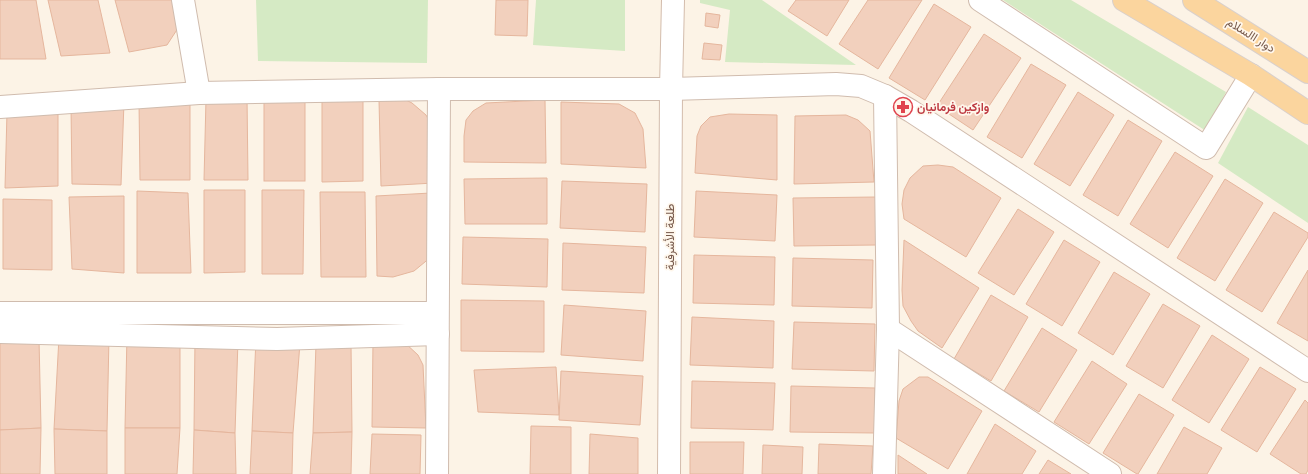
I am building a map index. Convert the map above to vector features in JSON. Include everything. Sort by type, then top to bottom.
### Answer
[{"type":"main road","points":[[1124,0],[1251,75],[1308,113]]},
{"type":"main road","name":"دوار االسلام","points":[[1194,0],[1308,72]]},
{"type":"street","points":[[183,0],[199,93]]},
{"type":"street","name":"طلعة الأشرفية","points":[[669,474],[671,89],[673,0]]},
{"type":"street","points":[[980,0],[1206,148],[1251,75]]},
{"type":"street","points":[[0,107],[199,93],[439,89],[671,89],[836,84],[861,86],[885,96],[911,111],[1308,371]]},
{"type":"street","points":[[436,474],[439,89]]},
{"type":"street","points":[[884,474],[888,329],[885,96]]},
{"type":"street","points":[[0,313],[438,323]]},
{"type":"street","points":[[0,332],[277,339],[438,323]]},
{"type":"street","points":[[888,329],[1110,474]]},
{"type":"green space","points":[[256,0],[428,0],[427,63],[258,61]]},
{"type":"green space","points":[[536,0],[625,0],[625,51],[533,45]]},
{"type":"green space","points":[[700,0],[762,0],[856,65],[725,62],[730,10],[700,3]]},
{"type":"green space","points":[[1003,0],[1071,0],[1226,92],[1206,131]]},
{"type":"green space","points":[[1248,107],[1308,145],[1308,223],[1218,163]]},
{"type":"building","points":[[0,0],[36,0],[46,59],[0,59]]},
{"type":"building","points":[[48,0],[98,0],[110,53],[61,56]]},
{"type":"building","points":[[115,0],[177,0],[182,22],[167,45],[129,52]]},
{"type":"building","points":[[496,0],[528,0],[527,36],[495,35]]},
{"type":"building","points":[[796,0],[849,0],[827,36],[788,11]]},
{"type":"building","points":[[868,0],[922,0],[878,69],[839,44]]},
{"type":"building","points":[[934,4],[971,27],[925,100],[889,78]]},
{"type":"building","points":[[706,13],[720,15],[718,28],[705,26]]},
{"type":"building","points":[[984,34],[1021,58],[973,130],[937,106]]},
{"type":"building","points":[[704,43],[722,45],[720,60],[702,59]]},
{"type":"building","points":[[1031,64],[1066,85],[1022,158],[987,137]]},
{"type":"building","points":[[1078,92],[1114,115],[1070,186],[1034,164]]},
{"type":"building","points":[[247,97],[248,180],[204,180],[206,99]]},
{"type":"building","points":[[190,98],[190,180],[140,180],[139,102]]},
{"type":"building","points":[[322,100],[363,100],[363,181],[322,182]]},
{"type":"building","points":[[379,100],[406,100],[426,115],[432,126],[434,183],[381,186]]},
{"type":"building","points":[[545,100],[546,163],[464,162],[464,136],[466,120],[473,111],[486,103]]},
{"type":"building","points":[[264,101],[305,101],[305,181],[264,181]]},
{"type":"building","points":[[124,102],[121,185],[72,184],[71,107]]},
{"type":"building","points":[[561,102],[619,104],[635,113],[643,129],[646,168],[561,164]]},
{"type":"building","points":[[58,107],[58,186],[5,188],[7,112]]},
{"type":"building","points":[[729,114],[777,115],[777,180],[695,173],[697,136],[701,126],[710,117]]},
{"type":"building","points":[[846,115],[858,120],[870,131],[874,182],[794,184],[795,116]]},
{"type":"building","points":[[1128,120],[1162,141],[1118,216],[1083,195]]},
{"type":"building","points":[[1175,152],[1213,176],[1168,248],[1130,224]]},
{"type":"building","points":[[938,165],[953,167],[1001,198],[966,257],[904,219],[902,204],[904,190],[910,178],[923,166]]},
{"type":"building","points":[[547,178],[547,224],[465,224],[464,179]]},
{"type":"building","points":[[1225,179],[1263,203],[1215,281],[1177,258]]},
{"type":"building","points":[[562,181],[647,184],[645,232],[560,228]]},
{"type":"building","points":[[204,190],[245,190],[245,272],[204,273]]},
{"type":"building","points":[[262,190],[304,190],[303,274],[262,274]]},
{"type":"building","points":[[137,191],[188,193],[191,273],[137,273]]},
{"type":"building","points":[[696,191],[777,195],[775,241],[694,237]]},
{"type":"building","points":[[320,192],[365,192],[366,277],[321,277]]},
{"type":"building","points":[[431,193],[431,257],[414,271],[393,277],[377,276],[376,196]]},
{"type":"building","points":[[124,196],[124,273],[72,269],[69,197]]},
{"type":"building","points":[[876,197],[876,245],[794,246],[793,198]]},
{"type":"building","points":[[3,199],[52,200],[52,270],[3,269]]},
{"type":"building","points":[[1018,209],[1054,232],[1014,295],[978,273]]},
{"type":"building","points":[[1274,212],[1308,233],[1308,237],[1262,312],[1226,290]]},
{"type":"building","points":[[463,237],[548,239],[547,287],[462,284]]},
{"type":"building","points":[[904,240],[979,288],[942,348],[918,331],[903,306],[902,290]]},
{"type":"building","points":[[1064,240],[1100,262],[1062,326],[1026,304]]},
{"type":"building","points":[[563,243],[646,247],[644,293],[562,290]]},
{"type":"building","points":[[694,255],[775,257],[774,305],[693,303]]},
{"type":"building","points":[[793,258],[873,260],[872,308],[792,306]]},
{"type":"building","points":[[1308,270],[1308,341],[1277,323]]},
{"type":"building","points":[[1114,272],[1150,294],[1113,355],[1078,333]]},
{"type":"building","points":[[991,295],[1028,317],[991,381],[954,359]]},
{"type":"building","points":[[461,300],[544,301],[544,352],[461,351]]},
{"type":"building","points":[[1163,304],[1200,326],[1163,388],[1126,366]]},
{"type":"building","points":[[564,305],[646,311],[643,361],[561,355]]},
{"type":"building","points":[[692,317],[774,321],[773,368],[690,365]]},
{"type":"building","points":[[794,322],[875,324],[874,371],[792,369]]},
{"type":"building","points":[[1042,328],[1077,350],[1039,412],[1004,391]]},
{"type":"building","points":[[127,335],[180,342],[180,428],[125,428]]},
{"type":"building","points":[[1212,335],[1249,359],[1209,423],[1172,400]]},
{"type":"building","points":[[59,337],[109,337],[107,431],[54,429]]},
{"type":"building","points":[[256,338],[300,343],[293,433],[252,431]]},
{"type":"building","points":[[39,339],[41,428],[0,430],[0,342]]},
{"type":"building","points":[[195,339],[238,340],[235,433],[194,430]]},
{"type":"building","points":[[373,341],[404,342],[418,355],[423,365],[426,428],[372,427]]},
{"type":"building","points":[[316,344],[351,344],[352,432],[313,433]]},
{"type":"building","points":[[1092,361],[1127,384],[1089,444],[1054,422]]},
{"type":"building","points":[[556,367],[559,415],[478,412],[474,370]]},
{"type":"building","points":[[1260,367],[1296,389],[1257,452],[1221,430]]},
{"type":"building","points":[[561,371],[643,376],[640,425],[559,420]]},
{"type":"building","points":[[919,377],[928,377],[982,411],[948,469],[896,438],[899,401],[903,389]]},
{"type":"building","points":[[692,381],[775,383],[773,430],[691,428]]},
{"type":"building","points":[[791,386],[875,388],[875,433],[790,432]]},
{"type":"building","points":[[1139,394],[1174,415],[1137,474],[1103,453]]},
{"type":"building","points":[[1305,400],[1308,403],[1308,470],[1306,474],[1301,474],[1270,454]]},
{"type":"building","points":[[995,424],[1036,451],[1022,474],[967,474]]},
{"type":"building","points":[[531,426],[571,427],[571,474],[530,474]]},
{"type":"building","points":[[1184,427],[1222,448],[1207,474],[1157,474]]},
{"type":"building","points":[[41,428],[40,474],[0,474],[0,430]]},
{"type":"building","points":[[125,428],[180,428],[177,474],[125,474]]},
{"type":"building","points":[[54,429],[107,431],[107,474],[55,474]]},
{"type":"building","points":[[194,430],[235,433],[236,474],[193,474]]},
{"type":"building","points":[[252,431],[293,433],[292,474],[250,474]]},
{"type":"building","points":[[352,432],[351,474],[310,474],[313,433]]},
{"type":"building","points":[[372,434],[421,435],[420,474],[370,474]]},
{"type":"building","points":[[590,434],[638,438],[638,474],[589,474]]},
{"type":"building","points":[[690,442],[744,442],[743,474],[690,474]]},
{"type":"building","points":[[819,444],[873,446],[871,474],[818,474]]},
{"type":"building","points":[[763,445],[803,447],[802,474],[762,474]]},
{"type":"building","points":[[898,455],[927,474],[898,474]]},
{"type":"building","points":[[1048,460],[1071,474],[1039,474]]},
{"type":"place","name":"وازكين فرمانيان","points":[[903,107]]}]
